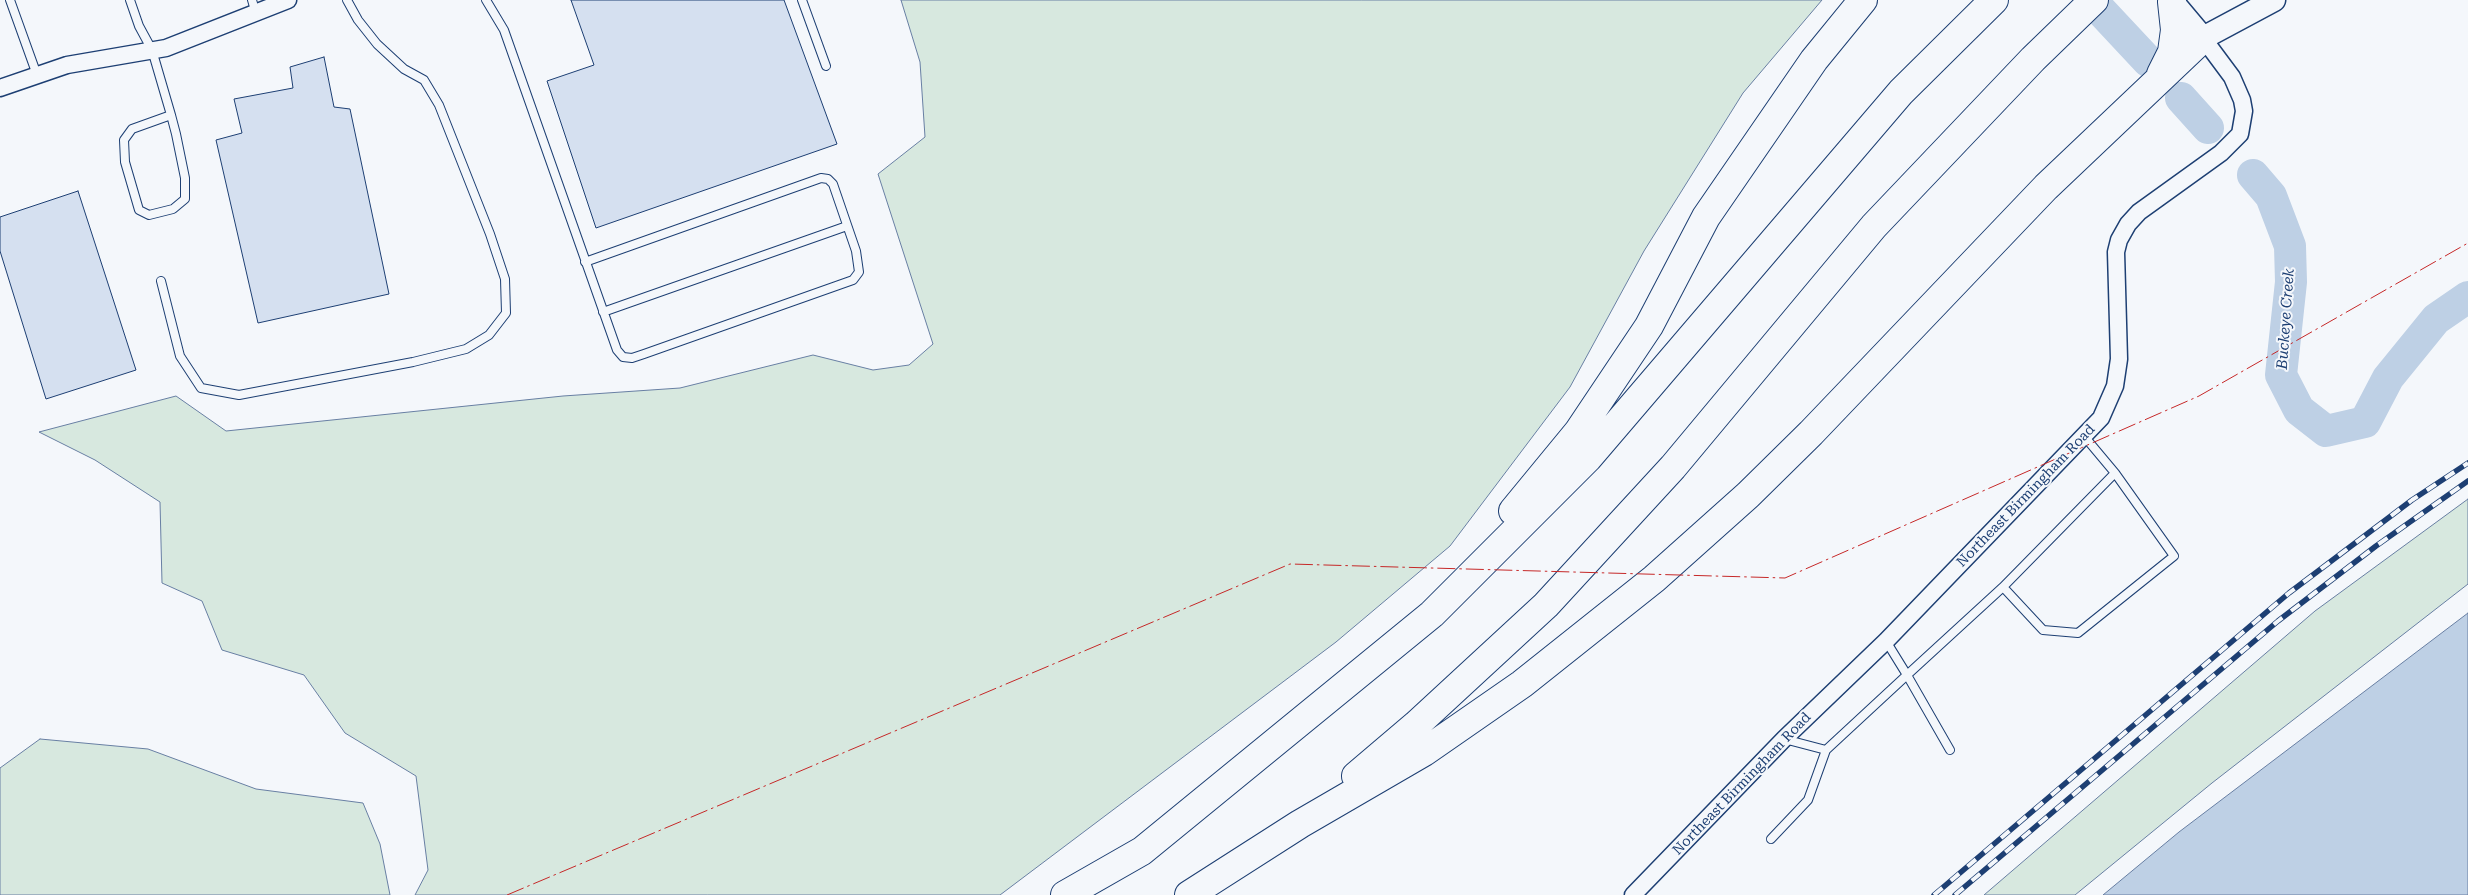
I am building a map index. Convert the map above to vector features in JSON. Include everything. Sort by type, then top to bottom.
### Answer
[{"type":"highway","points":[[1432,614],[1578,432],[1649,326],[1706,216],[1814,60],[1863,0]]},
{"type":"highway","points":[[1300,824],[1416,725],[1546,605],[1673,467],[1874,226],[2033,59],[2094,0]]},
{"type":"highway","points":[[2158,80],[2172,52],[2175,30],[2172,1]]},
{"type":"highway","points":[[1065,895],[1142,851],[1432,614],[1588,458],[1901,92],[1992,2]]},
{"type":"highway","points":[[1189,895],[1300,824],[1424,752],[1522,684],[1654,579],[1748,495],[1804,440],[2046,187],[2203,38]]},
{"type":"main road","points":[[2172,1],[2203,38],[2274,0]]},
{"type":"street","points":[[0,88],[67,65],[166,48],[254,7],[288,0]]},
{"type":"street","name":"Northeast Birmingham Road","points":[[1633,895],[1784,739],[1886,641],[2101,418],[2115,386],[2119,359],[2116,252],[2119,240],[2128,224],[2139,212],[2221,153],[2240,134],[2244,111],[2242,100],[2232,77],[2203,38]]},
{"type":"lane","points":[[10,0],[37,75]]},
{"type":"lane","points":[[130,0],[139,26],[152,50],[171,115],[185,178],[185,199],[174,209],[149,215],[138,210],[125,162],[124,140],[132,129],[171,115]]},
{"type":"lane","points":[[161,281],[180,356],[201,388],[239,396],[413,362],[466,349],[489,335],[506,313],[505,279],[490,234],[439,105],[424,80],[404,68],[377,44],[358,20],[347,0]]},
{"type":"lane","points":[[486,0],[504,30],[616,350],[623,357],[632,358],[644,354],[853,280],[859,272],[856,251],[832,184],[828,179],[821,178],[586,262]]},
{"type":"lane","points":[[802,0],[826,66]]},
{"type":"lane","points":[[603,312],[847,226]]},
{"type":"lane","points":[[2003,587],[2043,630],[2078,633],[2174,556],[2115,472],[2084,436]]},
{"type":"lane","points":[[1771,840],[1808,800],[1826,750],[2003,587],[2115,472]]},
{"type":"lane","points":[[1886,641],[1950,750]]},
{"type":"lane","points":[[1784,739],[1826,750]]},
{"type":"shaded area","points":[[901,0],[1822,0],[1743,93],[1644,251],[1570,387],[1450,546],[1336,642],[1000,895],[415,895],[428,870],[416,776],[345,733],[304,675],[222,650],[202,601],[162,583],[160,502],[95,460],[39,432],[176,396],[226,431],[563,396],[680,388],[813,355],[873,370],[909,365],[933,344],[878,174],[925,137],[920,62]]},
{"type":"shaded area","points":[[2468,499],[2468,584],[2212,783],[2075,895],[1984,895],[2315,611]]},
{"type":"shaded area","points":[[40,739],[148,749],[256,789],[363,803],[380,844],[390,895],[0,895],[0,768]]},
{"type":"water","points":[[2468,613],[2468,895],[2103,895],[2179,832]]},
{"type":"building","points":[[571,0],[784,0],[837,144],[596,228],[547,81],[594,65]]},
{"type":"building","points":[[324,57],[334,107],[350,109],[389,294],[258,323],[216,140],[242,133],[234,99],[293,88],[290,67]]},
{"type":"building","points":[[78,191],[136,370],[46,399],[0,251],[0,217]]},
{"type":"waterway","name":"Buckeye Creek","points":[[2091,0],[2148,61]]},
{"type":"waterway","name":"Buckeye Creek","points":[[2181,98],[2208,128]]},
{"type":"waterway","name":"Buckeye Creek","points":[[2253,175],[2271,196],[2290,246],[2291,282],[2281,375],[2299,410],[2326,431],[2365,422],[2388,378],[2436,319],[2468,297]]},
{"type":"railway","points":[[1934,895],[2289,593],[2412,500],[2468,463]]},
{"type":"railway","points":[[1955,895],[2278,621],[2376,546],[2468,481]]},
{"type":"power","points":[[507,895],[1290,564],[1785,578],[2199,396],[2468,243]]}]
